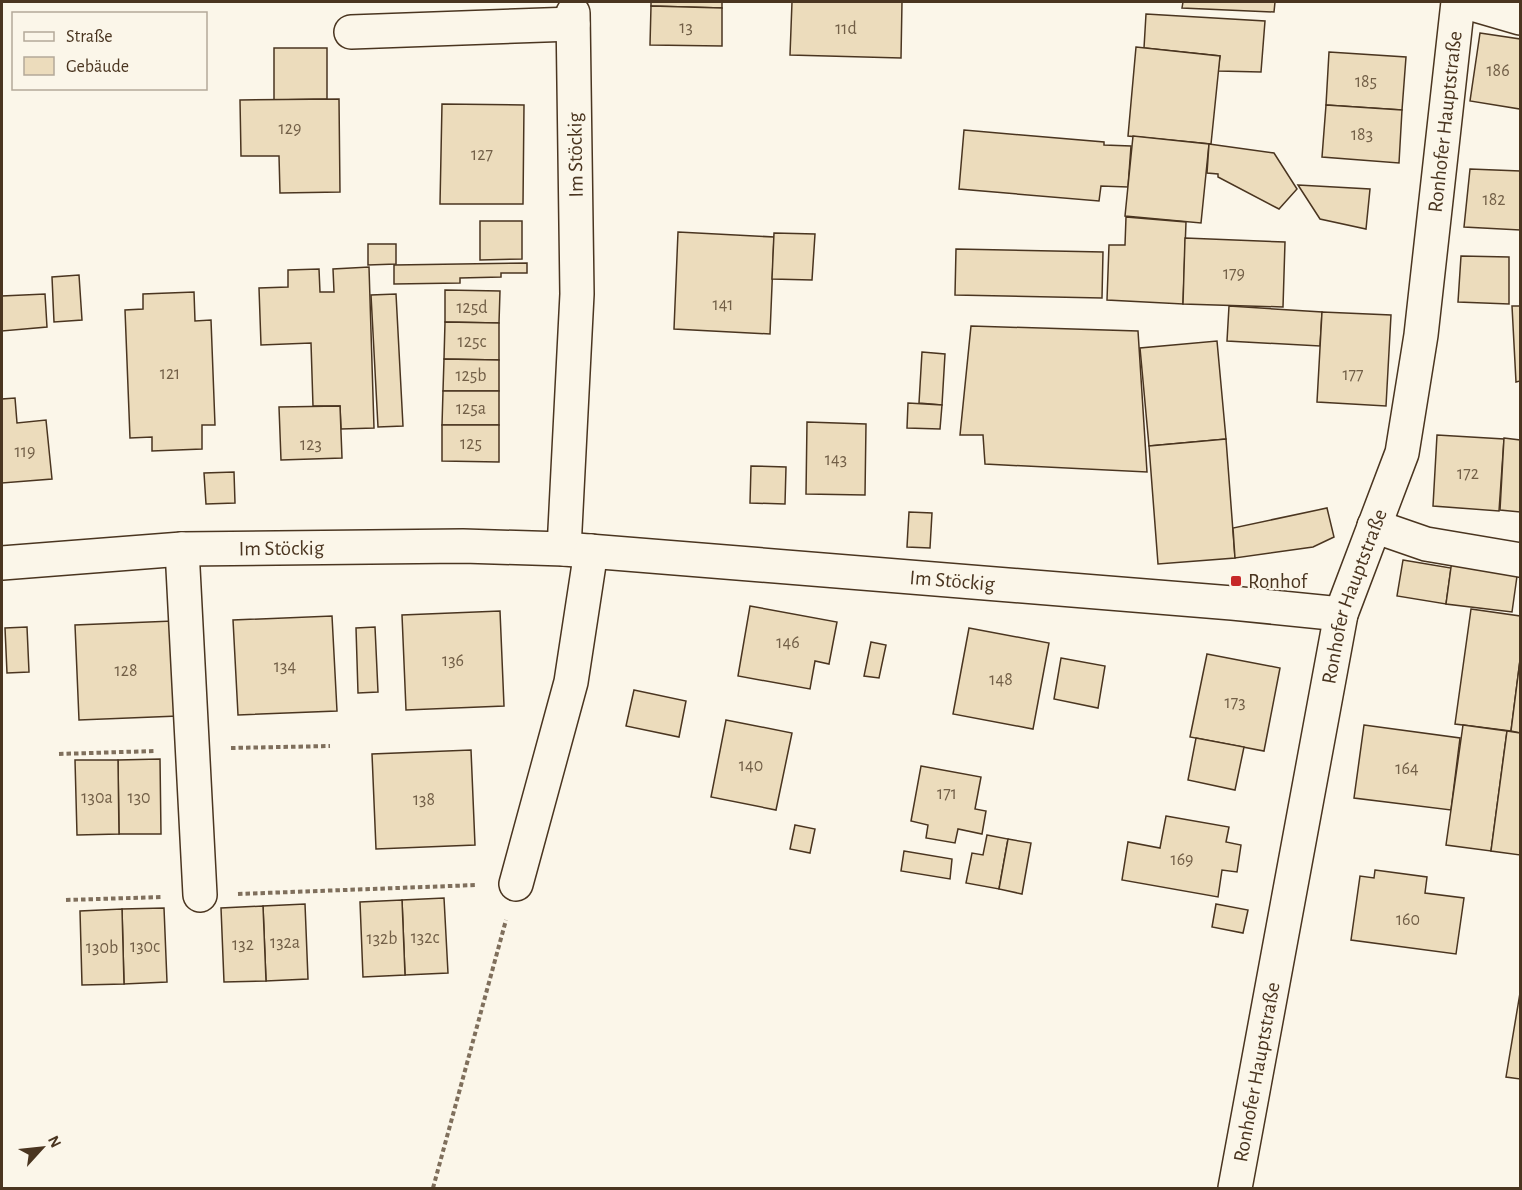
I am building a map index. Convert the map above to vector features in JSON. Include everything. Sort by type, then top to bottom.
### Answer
[{"type":"street","name":"Ronhofer Hauptstraße","points":[[1235,1188],[1341,614],[1402,453],[1421,335],[1458,2]]},
{"type":"street","points":[[1465,2],[1521,18]]},
{"type":"street","name":"Im Stöckig","points":[[351,32],[573,19],[578,550]]},
{"type":"street","points":[[1374,526],[1426,544],[1521,560]]},
{"type":"street","name":"Im Stöckig","points":[[2,563],[182,549],[463,546],[578,550],[1220,602],[1341,614]]},
{"type":"street","points":[[182,549],[200,895]]},
{"type":"street","points":[[516,884],[571,682],[578,550]]},
{"type":"path","points":[[59,754],[330,746]]},
{"type":"path","points":[[66,900],[516,884],[433,1188]]},
{"type":"building","points":[[651,2],[722,2],[722,8],[651,6]]},
{"type":"building","points":[[792,2],[902,2],[901,58],[790,55]]},
{"type":"building","points":[[1183,2],[1275,2],[1274,12],[1182,8]]},
{"type":"building","points":[[651,6],[722,8],[722,46],[650,45]]},
{"type":"building","points":[[1146,14],[1265,21],[1261,72],[1218,71],[1220,56],[1144,48]]},
{"type":"building","points":[[1480,33],[1520,39],[1520,109],[1470,101]]},
{"type":"building","points":[[1136,47],[1220,56],[1211,144],[1128,136]]},
{"type":"building","points":[[274,48],[327,48],[327,99],[274,100]]},
{"type":"building","points":[[1329,52],[1406,57],[1402,110],[1326,105]]},
{"type":"building","points":[[339,99],[340,192],[280,193],[279,156],[241,156],[240,100]]},
{"type":"building","points":[[442,104],[524,105],[523,204],[440,204]]},
{"type":"building","points":[[1326,105],[1402,110],[1399,163],[1322,157]]},
{"type":"building","points":[[964,130],[1131,146],[1128,187],[1101,186],[1099,201],[959,189]]},
{"type":"building","points":[[1133,136],[1209,144],[1201,223],[1125,216]]},
{"type":"building","points":[[1209,144],[1274,153],[1297,189],[1279,209],[1218,177],[1218,174],[1207,173]]},
{"type":"building","points":[[1470,169],[1520,171],[1520,230],[1464,227]]},
{"type":"building","points":[[1298,185],[1370,189],[1366,229],[1320,219]]},
{"type":"building","points":[[1126,217],[1186,222],[1183,304],[1107,300],[1109,245],[1125,245]]},
{"type":"building","points":[[480,221],[522,221],[522,259],[480,260]]},
{"type":"building","points":[[678,232],[774,237],[770,334],[674,329]]},
{"type":"building","points":[[774,233],[815,234],[812,280],[772,279]]},
{"type":"building","points":[[1185,238],[1285,242],[1283,307],[1183,304]]},
{"type":"building","points":[[368,244],[396,244],[396,264],[368,265]]},
{"type":"building","points":[[956,249],[1103,252],[1102,298],[955,295]]},
{"type":"building","points":[[1461,256],[1509,257],[1509,304],[1458,302]]},
{"type":"building","points":[[527,263],[527,273],[501,273],[501,277],[460,278],[460,283],[394,284],[394,265]]},
{"type":"building","points":[[369,267],[374,428],[341,429],[340,406],[313,406],[311,343],[261,345],[259,288],[288,287],[288,270],[319,269],[320,292],[334,292],[333,269]]},
{"type":"building","points":[[79,275],[82,320],[54,322],[52,277]]},
{"type":"building","points":[[445,290],[500,291],[499,323],[445,322]]},
{"type":"building","points":[[194,292],[195,321],[211,320],[215,425],[202,425],[202,449],[152,451],[152,437],[130,438],[125,310],[143,309],[143,294]]},
{"type":"building","points":[[45,294],[47,327],[2,331],[2,296]]},
{"type":"building","points":[[396,294],[403,426],[378,427],[371,295]]},
{"type":"building","points":[[1229,306],[1322,312],[1320,346],[1227,341]]},
{"type":"building","points":[[1512,306],[1520,306],[1520,381],[1516,382]]},
{"type":"building","points":[[1322,312],[1391,315],[1386,406],[1317,402]]},
{"type":"building","points":[[445,322],[499,323],[499,360],[444,359]]},
{"type":"building","points":[[971,326],[1138,331],[1147,472],[985,464],[983,435],[960,435]]},
{"type":"building","points":[[1217,341],[1226,439],[1149,446],[1140,348]]},
{"type":"building","points":[[922,352],[945,354],[942,405],[919,403]]},
{"type":"building","points":[[444,359],[499,360],[499,391],[443,391]]},
{"type":"building","points":[[443,391],[499,391],[499,425],[442,425]]},
{"type":"building","points":[[15,398],[17,423],[46,420],[52,479],[2,483],[2,399]]},
{"type":"building","points":[[908,403],[942,405],[940,429],[907,428]]},
{"type":"building","points":[[340,406],[342,458],[281,460],[279,407]]},
{"type":"building","points":[[807,422],[866,424],[865,495],[806,494]]},
{"type":"building","points":[[442,425],[499,425],[499,462],[442,461]]},
{"type":"building","points":[[1437,435],[1504,439],[1499,511],[1433,506]]},
{"type":"building","points":[[1504,438],[1520,440],[1520,512],[1500,510]]},
{"type":"building","points":[[1226,439],[1235,558],[1158,564],[1149,446]]},
{"type":"building","points":[[751,466],[786,467],[785,504],[750,503]]},
{"type":"building","points":[[234,472],[235,503],[206,504],[204,473]]},
{"type":"building","points":[[1327,508],[1334,537],[1313,547],[1235,558],[1233,528]]},
{"type":"building","points":[[909,512],[932,513],[930,548],[907,547]]},
{"type":"building","points":[[1403,560],[1451,568],[1446,604],[1397,596]]},
{"type":"building","points":[[1452,560],[1518,569],[1512,612],[1446,604]]},
{"type":"building","points":[[750,606],[837,622],[829,664],[815,661],[810,689],[738,676]]},
{"type":"building","points":[[1471,609],[1520,616],[1520,660],[1511,731],[1455,724]]},
{"type":"building","points":[[500,611],[504,706],[406,710],[402,615]]},
{"type":"building","points":[[332,616],[337,711],[238,715],[233,620]]},
{"type":"building","points":[[173,621],[178,716],[79,720],[75,625]]},
{"type":"building","points":[[27,627],[29,672],[7,673],[5,628]]},
{"type":"building","points":[[375,627],[378,692],[358,693],[356,628]]},
{"type":"building","points":[[969,628],[1049,643],[1033,729],[953,714]]},
{"type":"building","points":[[871,642],[886,645],[879,678],[864,676]]},
{"type":"building","points":[[1207,654],[1280,668],[1264,751],[1190,737]]},
{"type":"building","points":[[1061,658],[1105,666],[1098,708],[1054,699]]},
{"type":"building","points":[[1520,660],[1520,733],[1511,731]]},
{"type":"building","points":[[634,690],[686,701],[679,737],[626,726]]},
{"type":"building","points":[[726,720],[792,733],[776,810],[711,797]]},
{"type":"building","points":[[1364,725],[1460,738],[1451,810],[1354,798]]},
{"type":"building","points":[[1463,725],[1507,731],[1491,851],[1446,845]]},
{"type":"building","points":[[1507,731],[1520,733],[1520,855],[1491,851]]},
{"type":"building","points":[[1196,738],[1244,747],[1235,790],[1188,780]]},
{"type":"building","points":[[471,750],[475,845],[376,849],[372,754]]},
{"type":"building","points":[[160,759],[161,834],[119,834],[118,760]]},
{"type":"building","points":[[75,760],[118,760],[119,834],[77,835]]},
{"type":"building","points":[[921,766],[981,777],[975,809],[986,811],[982,834],[958,829],[955,843],[926,838],[928,825],[911,821]]},
{"type":"building","points":[[1166,816],[1229,827],[1226,842],[1241,845],[1237,872],[1222,870],[1218,897],[1122,880],[1128,842],[1160,848]]},
{"type":"building","points":[[795,825],[815,829],[810,853],[790,849]]},
{"type":"building","points":[[987,835],[1008,839],[999,889],[966,883],[972,853],[983,855]]},
{"type":"building","points":[[1008,839],[1031,843],[1022,894],[999,889]]},
{"type":"building","points":[[904,851],[952,859],[950,879],[901,871]]},
{"type":"building","points":[[1375,870],[1427,877],[1425,893],[1464,898],[1456,954],[1351,940],[1360,876],[1374,878]]},
{"type":"building","points":[[444,898],[448,973],[405,975],[402,900]]},
{"type":"building","points":[[402,900],[405,975],[363,977],[360,902]]},
{"type":"building","points":[[305,904],[308,979],[266,981],[263,906]]},
{"type":"building","points":[[1216,904],[1248,910],[1243,933],[1212,927]]},
{"type":"building","points":[[263,906],[266,981],[224,982],[221,908]]},
{"type":"building","points":[[164,908],[167,982],[124,984],[122,909]]},
{"type":"building","points":[[122,909],[124,984],[82,985],[80,911]]},
{"type":"building","points":[[1520,993],[1520,1079],[1506,1077]]},
{"type":"place","name":"Ronhof","points":[[1236,581]]}]
